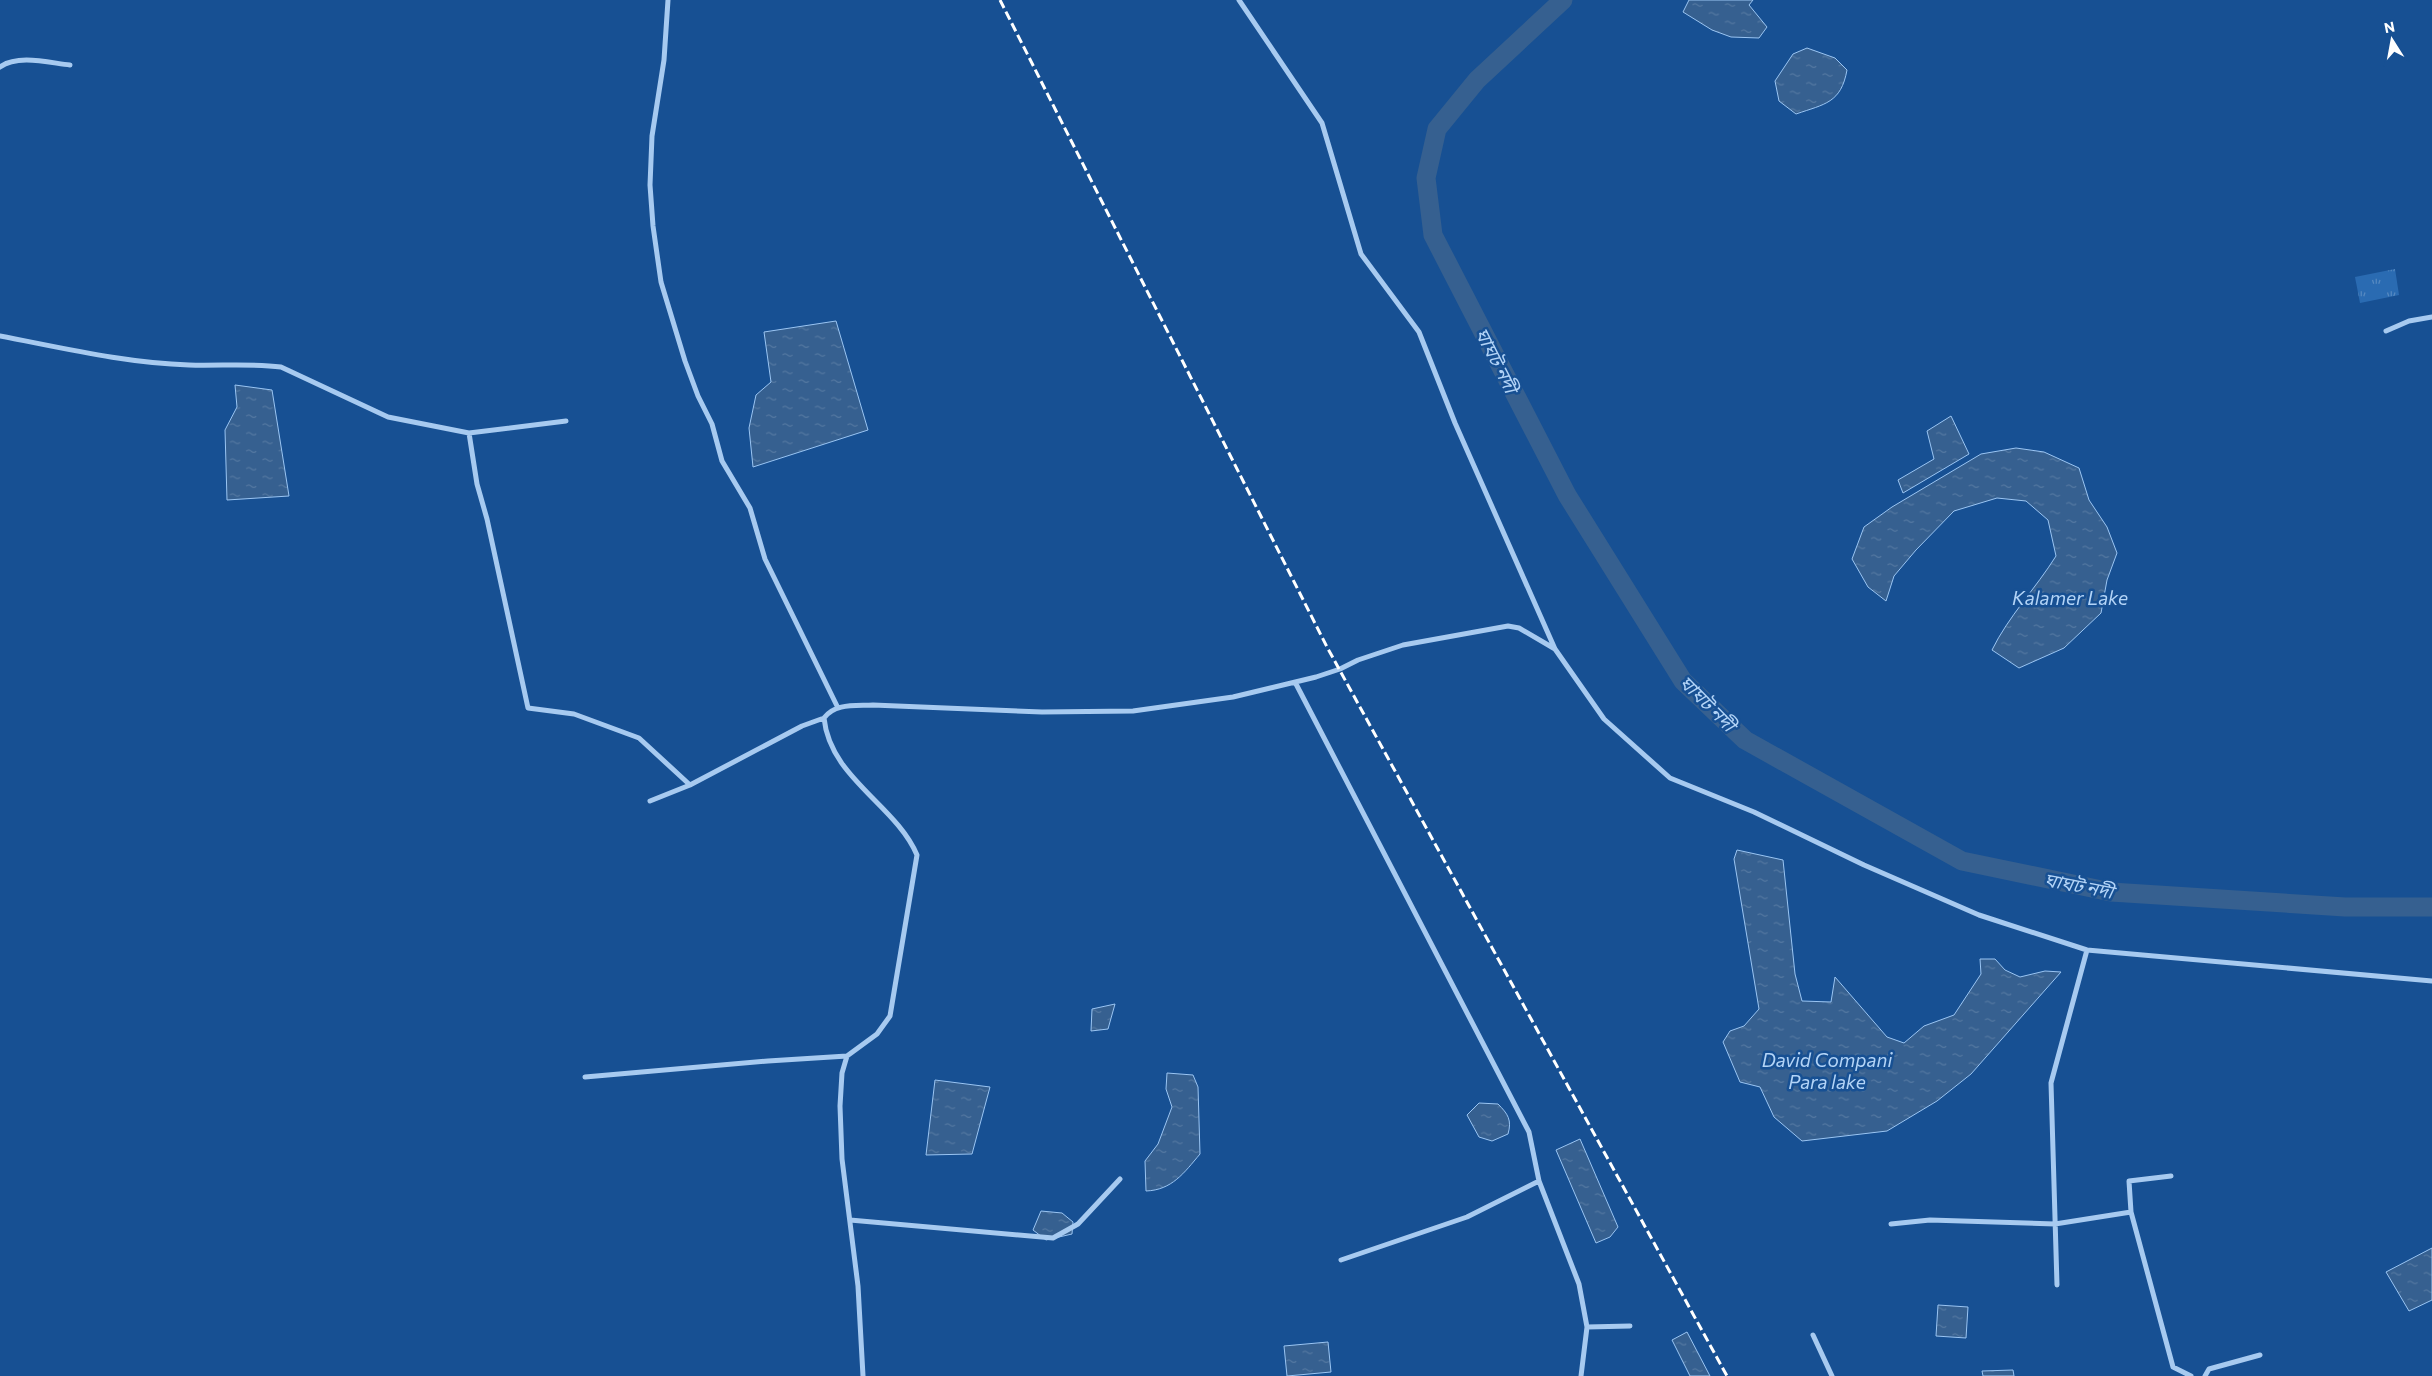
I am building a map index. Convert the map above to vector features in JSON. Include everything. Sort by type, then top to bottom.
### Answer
[{"type":"street","points":[[668,0],[664,60],[652,136],[650,185],[652,226],[661,282],[685,361],[698,396],[712,424],[722,461],[750,508],[765,559],[838,708]]},
{"type":"street","points":[[1239,0],[1322,123],[1361,254],[1419,332],[1455,423],[1555,649],[1604,719],[1670,778],[1754,812],[1864,865],[1979,915],[2087,950],[2432,981]]},
{"type":"street","points":[[0,67],[6,63],[26,60],[70,65]]},
{"type":"street","points":[[2386,331],[2409,321],[2432,318]]},
{"type":"street","points":[[0,336],[117,359],[189,365],[263,365],[281,367],[388,417],[470,433],[566,421]]},
{"type":"street","points":[[470,433],[477,484],[487,519],[528,708],[574,714],[639,738],[690,785]]},
{"type":"street","points":[[650,801],[690,785],[802,726],[824,718],[830,710],[838,708],[873,705],[927,709],[1106,713],[1233,697],[1340,669],[1384,650],[1403,645],[1508,626],[1519,628],[1555,649]]},
{"type":"street","points":[[1295,682],[1529,1132],[1539,1181],[1579,1284],[1587,1327],[1582,1376]]},
{"type":"street","points":[[585,1077],[768,1060],[847,1056],[877,1034],[890,1016],[917,855],[911,842],[860,787],[828,742],[824,718]]},
{"type":"street","points":[[2057,1285],[2051,1083],[2087,950]]},
{"type":"street","points":[[847,1056],[842,1073],[840,1106],[842,1159],[858,1286],[863,1376]]},
{"type":"street","points":[[2171,1176],[2129,1181],[2131,1212],[2173,1367],[2191,1376]]},
{"type":"street","points":[[850,1220],[1053,1238],[1078,1224],[1120,1179]]},
{"type":"street","points":[[1341,1260],[1467,1217],[1539,1181]]},
{"type":"street","points":[[1891,1224],[1930,1220],[2055,1224],[2131,1212]]},
{"type":"street","points":[[1587,1327],[1630,1326]]},
{"type":"street","points":[[1813,1335],[1832,1376]]},
{"type":"street","points":[[2205,1376],[2209,1370],[2260,1355]]},
{"type":"green space","points":[[2395,269],[2399,295],[2360,303],[2355,277]]},
{"type":"water","points":[[1689,0],[1753,0],[1749,5],[1767,27],[1759,38],[1731,37],[1712,30],[1683,12]]},
{"type":"water","points":[[1807,48],[1835,58],[1847,70],[1841,89],[1836,96],[1830,101],[1796,114],[1779,101],[1775,81],[1793,54]]},
{"type":"water","points":[[836,321],[868,430],[753,467],[749,428],[756,395],[771,382],[764,332]]},
{"type":"water","points":[[235,385],[272,390],[289,496],[227,500],[225,430],[237,407]]},
{"type":"water","points":[[1951,416],[1969,454],[1903,493],[1898,480],[1934,459],[1927,431]]},
{"type":"water","name":"Kalamer Lake","points":[[2016,448],[2044,452],[2079,468],[2089,500],[2107,527],[2117,553],[2107,580],[2101,613],[2064,648],[2019,668],[1992,650],[2014,614],[2056,556],[2048,520],[2026,501],[1997,498],[1954,511],[1894,576],[1886,601],[1868,587],[1852,559],[1864,527],[1892,507],[1981,454]]},
{"type":"water","name":"David Compani Para lake","points":[[1737,850],[1783,860],[1795,974],[1802,1001],[1831,1002],[1835,977],[1887,1037],[1904,1043],[1924,1026],[1954,1015],[1981,974],[1980,959],[1995,959],[2005,970],[2020,977],[2045,971],[2061,972],[1971,1074],[1937,1101],[1887,1131],[1802,1141],[1774,1117],[1760,1087],[1740,1082],[1723,1042],[1730,1031],[1744,1026],[1759,1009],[1734,859]]},
{"type":"water","points":[[1115,1004],[1108,1029],[1091,1031],[1092,1009]]},
{"type":"water","points":[[1167,1073],[1193,1075],[1198,1087],[1200,1154],[1183,1174],[1170,1184],[1155,1190],[1146,1191],[1145,1161],[1158,1144],[1172,1107],[1166,1089]]},
{"type":"water","points":[[935,1080],[990,1087],[972,1154],[926,1155]]},
{"type":"water","points":[[1479,1103],[1498,1104],[1507,1114],[1509,1121],[1508,1134],[1492,1141],[1479,1137],[1467,1115]]},
{"type":"water","points":[[1580,1139],[1618,1227],[1610,1237],[1596,1243],[1556,1150]]},
{"type":"water","points":[[1041,1211],[1062,1213],[1073,1222],[1072,1234],[1046,1240],[1033,1230]]},
{"type":"water","points":[[2432,1248],[2432,1300],[2409,1311],[2386,1272]]},
{"type":"water","points":[[1938,1305],[1968,1307],[1966,1338],[1936,1336]]},
{"type":"water","points":[[1687,1332],[1710,1376],[1690,1376],[1672,1340]]},
{"type":"water","points":[[1328,1342],[1331,1372],[1287,1376],[1284,1346]]},
{"type":"water","points":[[2013,1370],[2014,1376],[1983,1376],[1982,1371]]},
{"type":"waterway","name":"ঘাঘট নদী","points":[[1563,0],[1477,80],[1437,129],[1426,178],[1433,235],[1567,495],[1683,681],[1745,740],[1962,861],[2111,892],[2345,907],[2432,907]]},
{"type":"railway","points":[[1000,0],[1327,647],[1727,1376]]}]
